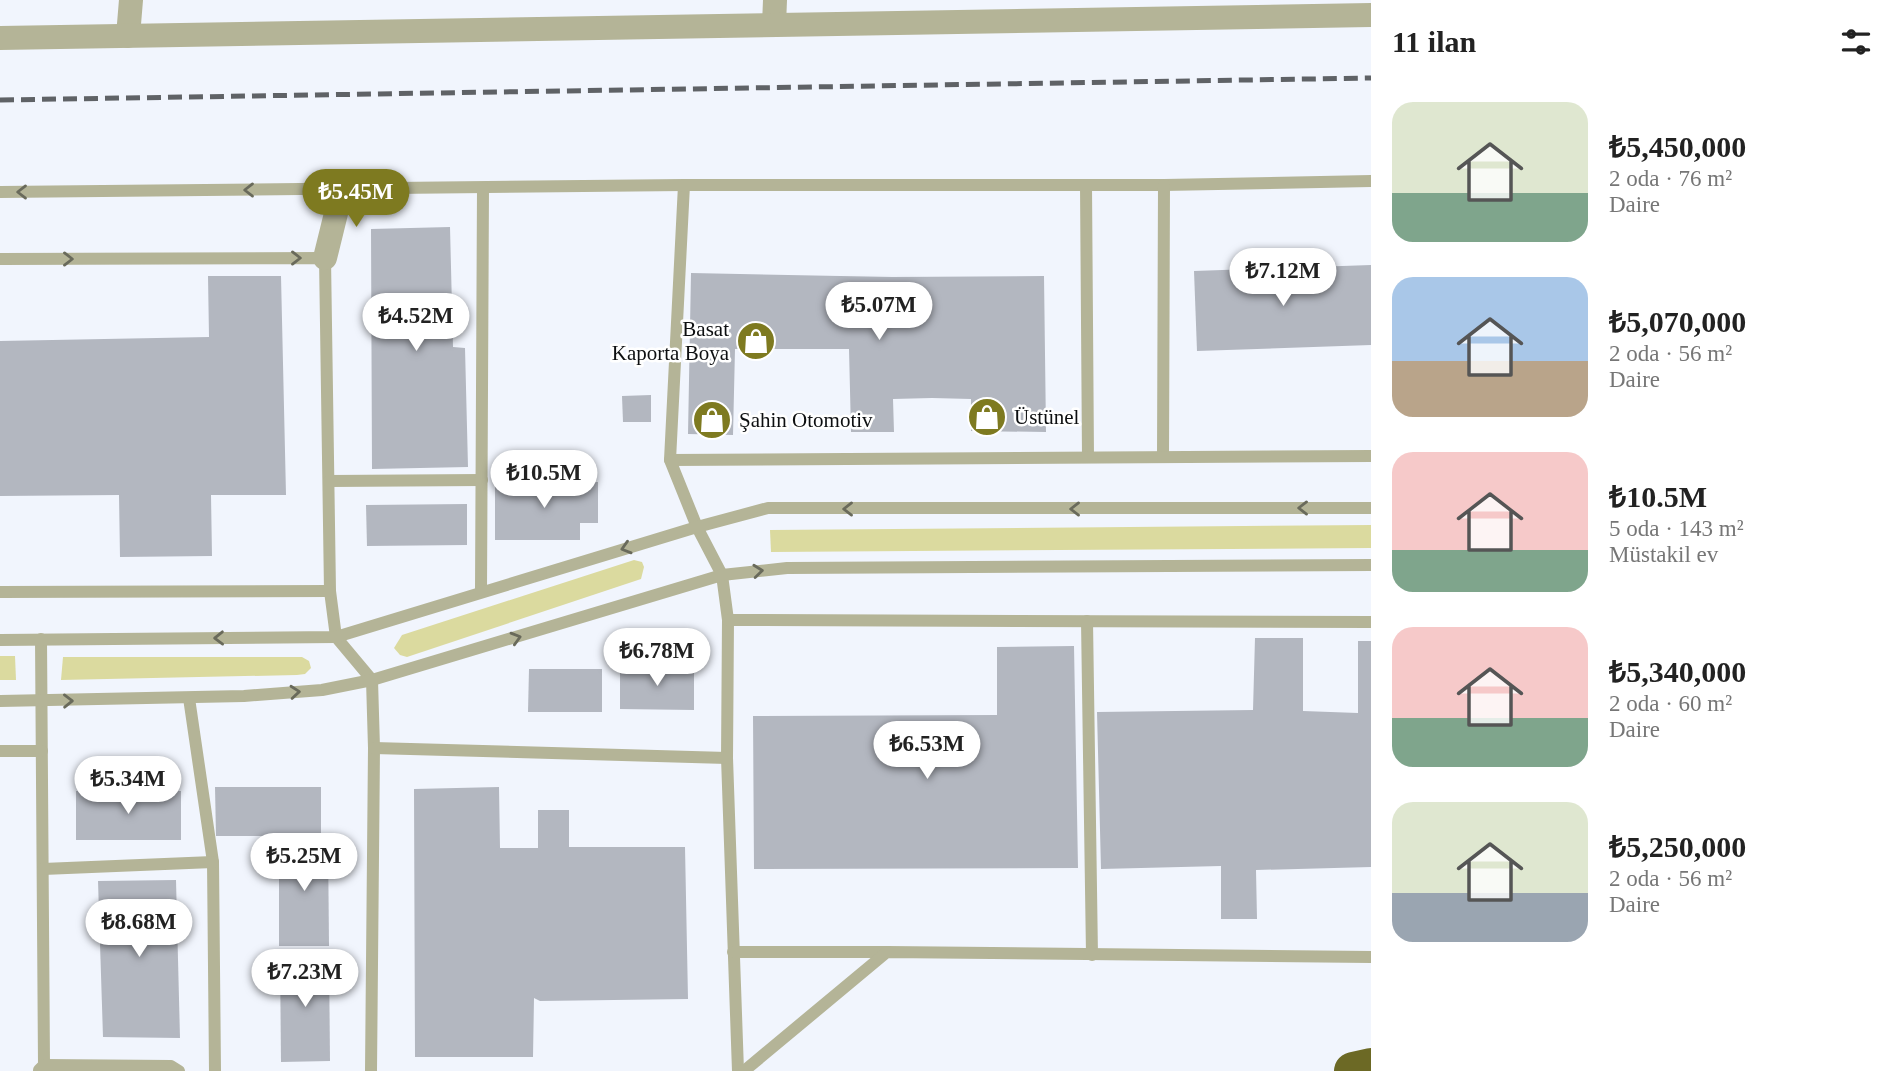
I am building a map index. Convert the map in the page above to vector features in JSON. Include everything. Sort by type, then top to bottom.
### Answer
[{"type":"highway","points":[[1353,1071],[1371,1068]]},
{"type":"street","points":[[128,36],[131,0]]},
{"type":"street","points":[[774,25],[775,0]]},
{"type":"street","points":[[0,38],[1371,15]]},
{"type":"street","points":[[325,258],[342,189]]},
{"type":"lane","points":[[0,192],[1164,185],[1371,181]]},
{"type":"lane","points":[[1086,185],[1088,457]]},
{"type":"lane","points":[[1163,457],[1164,185]]},
{"type":"lane","points":[[684,186],[670,460],[697,527],[722,575],[728,621],[727,758],[737,1071]]},
{"type":"lane","points":[[481,591],[483,188]]},
{"type":"lane","points":[[0,259],[325,258],[330,591],[336,636],[372,680],[374,748],[371,1071]]},
{"type":"lane","points":[[670,460],[1371,456]]},
{"type":"lane","points":[[329,481],[482,480]]},
{"type":"lane","points":[[0,640],[336,636],[697,527],[768,509],[1371,508]]},
{"type":"lane","points":[[0,701],[189,698],[322,690],[372,680],[722,575],[787,568],[1371,565]]},
{"type":"lane","points":[[0,592],[330,591]]},
{"type":"lane","points":[[728,621],[1371,622]]},
{"type":"lane","points":[[1087,621],[1092,955]]},
{"type":"lane","points":[[41,639],[41,1068],[171,1066],[178,1071]]},
{"type":"lane","points":[[189,698],[213,862],[215,1071]]},
{"type":"lane","points":[[374,748],[727,758]]},
{"type":"lane","points":[[0,751],[42,751]]},
{"type":"lane","points":[[43,869],[213,862]]},
{"type":"lane","points":[[733,952],[1371,957]]},
{"type":"lane","points":[[744,1071],[887,952]]},
{"type":"shaded area","points":[[1371,525],[1371,548],[771,552],[770,530]]},
{"type":"shaded area","points":[[634,560],[642,562],[644,567],[641,579],[407,657],[400,655],[394,648],[402,635]]},
{"type":"shaded area","points":[[0,656],[15,656],[16,680],[0,680]]},
{"type":"shaded area","points":[[63,657],[302,657],[309,661],[311,668],[305,674],[297,675],[61,680]]},
{"type":"building","points":[[450,227],[453,347],[465,348],[468,467],[372,469],[371,229]]},
{"type":"building","points":[[1371,265],[1371,345],[1197,351],[1194,271]]},
{"type":"building","points":[[691,273],[892,277],[1044,276],[1046,432],[971,431],[971,399],[932,398],[893,399],[894,432],[851,432],[849,349],[735,349],[733,435],[688,434]]},
{"type":"building","points":[[208,276],[281,276],[286,495],[211,495],[212,556],[120,557],[119,495],[0,496],[0,341],[209,337]]},
{"type":"building","points":[[651,395],[651,422],[623,422],[622,396]]},
{"type":"building","points":[[495,481],[598,482],[598,523],[580,523],[580,540],[495,540]]},
{"type":"building","points":[[467,504],[467,545],[367,546],[366,505]]},
{"type":"building","points":[[1255,638],[1303,638],[1303,711],[1358,713],[1358,641],[1371,641],[1371,867],[1256,870],[1257,919],[1221,919],[1221,866],[1101,869],[1097,712],[1253,710]]},
{"type":"building","points":[[1074,646],[1078,868],[754,869],[753,716],[997,715],[997,647]]},
{"type":"building","points":[[620,666],[694,667],[694,710],[620,709]]},
{"type":"building","points":[[529,669],[602,669],[602,712],[528,712]]},
{"type":"building","points":[[215,787],[321,787],[321,836],[216,836]]},
{"type":"building","points":[[499,787],[500,848],[538,848],[538,810],[569,810],[569,847],[685,847],[688,999],[540,1001],[534,998],[533,1057],[415,1057],[414,789]]},
{"type":"building","points":[[76,791],[181,791],[181,840],[76,840]]},
{"type":"building","points":[[328,840],[329,946],[279,946],[279,841]]},
{"type":"building","points":[[176,880],[180,1038],[103,1037],[98,881]]},
{"type":"building","points":[[280,956],[329,956],[330,1061],[281,1062]]},
{"type":"railway","points":[[0,100],[1371,78]]},
{"type":"place","name":"Basat Kaporta Boya","points":[[756,341]]},
{"type":"place","name":"Üstünel","points":[[987,417]]},
{"type":"place","name":"Şahin Otomotiv","points":[[712,420]]}]
